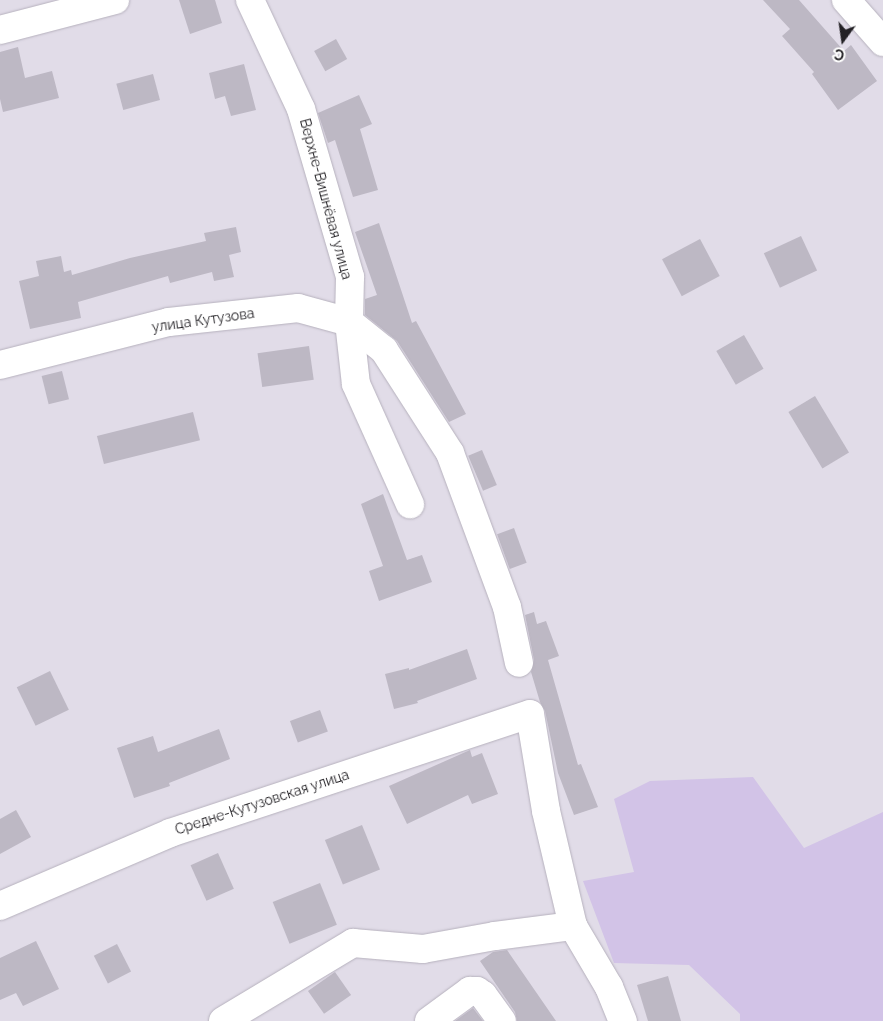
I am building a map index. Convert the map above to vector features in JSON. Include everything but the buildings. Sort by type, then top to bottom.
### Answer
[{"type":"street","points":[[0,30],[115,0]]},
{"type":"street","name":"Верхне-Вишнёвая улица","points":[[250,0],[301,109],[350,277],[349,322],[356,384],[410,504]]},
{"type":"street","points":[[846,0],[883,42]]},
{"type":"street","name":"улица Кутузова","points":[[0,365],[170,322],[298,308],[349,322]]},
{"type":"street","points":[[349,322],[384,350],[450,453],[507,607],[519,663]]},
{"type":"street","name":"Средне-Кутузовская улица","points":[[0,906],[170,833],[530,714],[546,811],[573,926]]},
{"type":"street","points":[[223,1021],[354,943],[423,949],[495,936],[573,926],[609,987],[623,1021]]},
{"type":"street","points":[[429,1021],[470,991],[477,991],[483,995],[502,1021]]},
{"type":"shaded area","points":[[753,777],[804,848],[883,812],[883,1021],[740,1021],[740,1014],[689,965],[614,963],[583,881],[634,872],[614,799],[650,781]]}]
